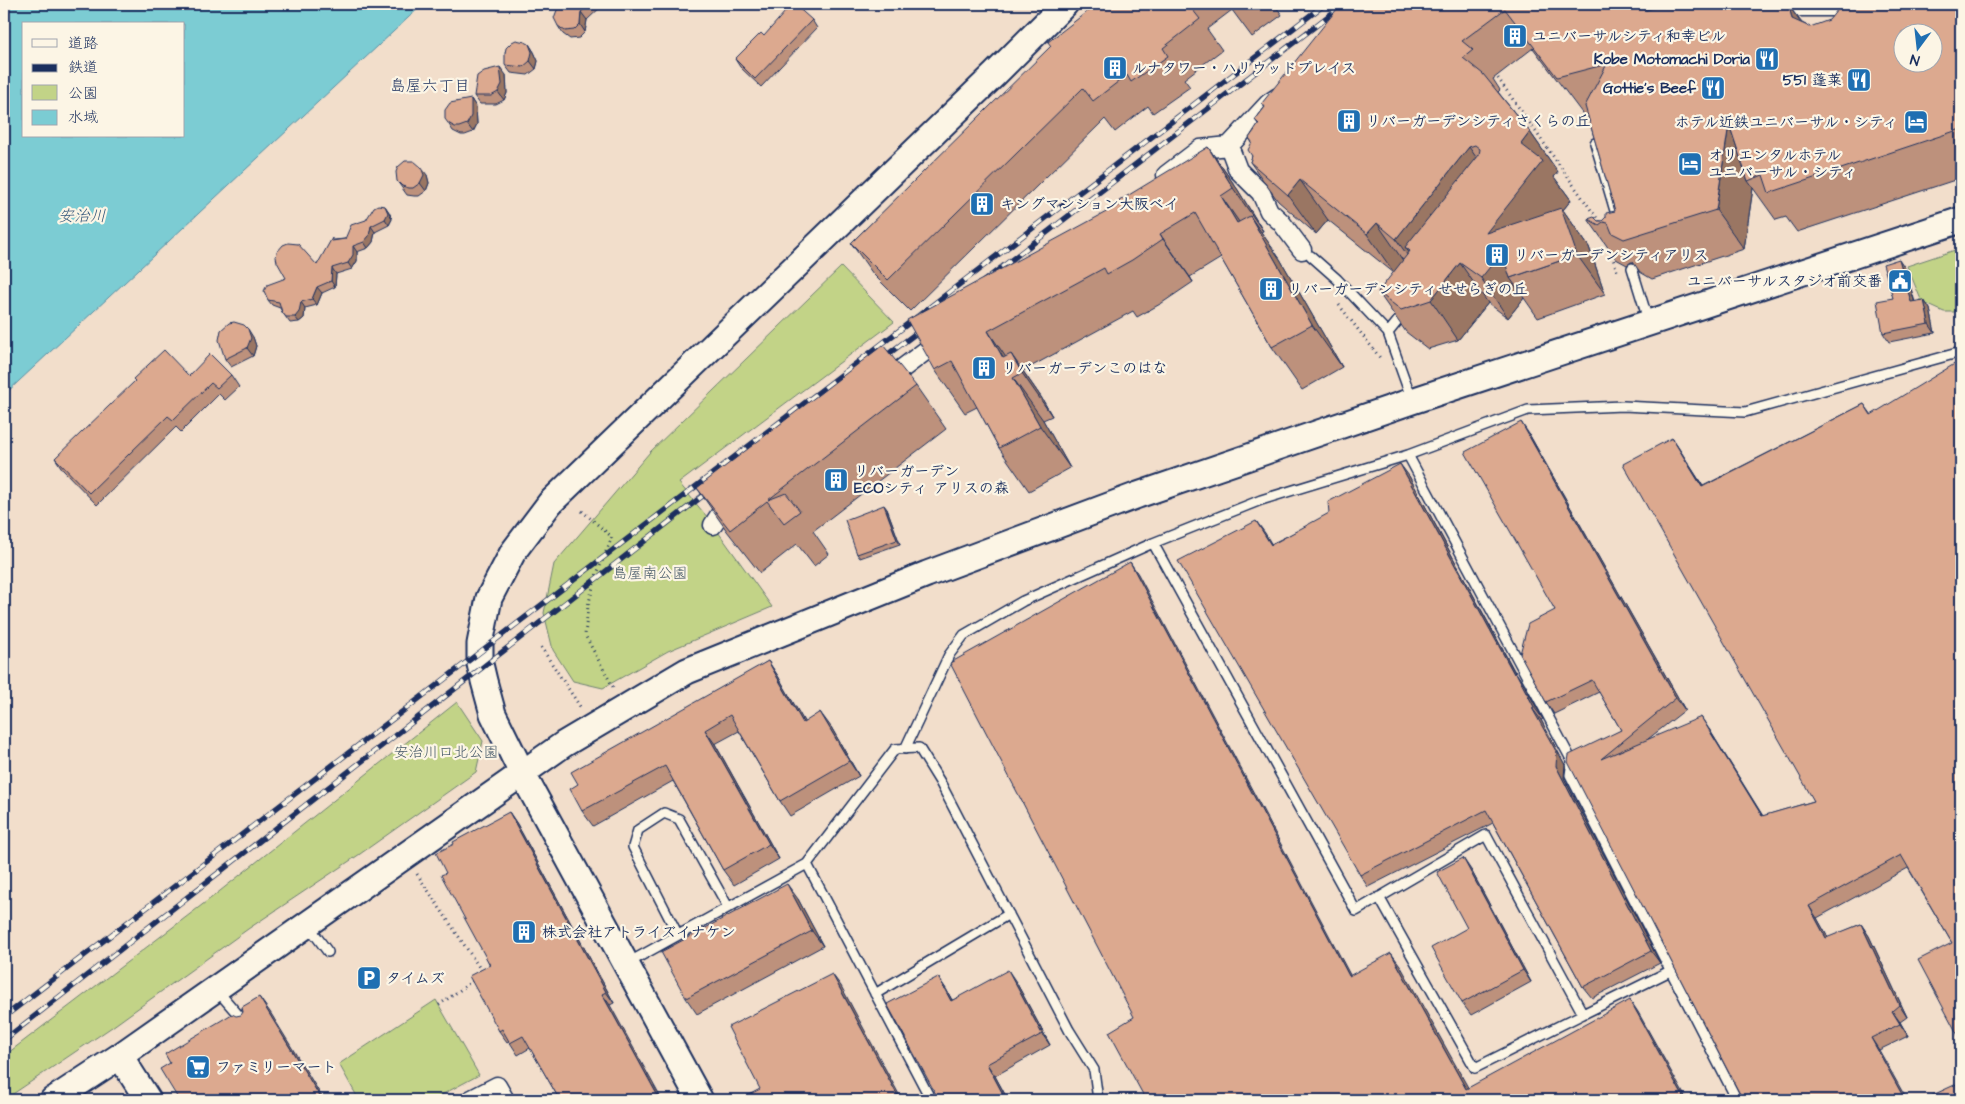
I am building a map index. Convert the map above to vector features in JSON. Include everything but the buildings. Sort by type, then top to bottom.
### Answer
[{"type":"street","points":[[700,1100],[522,773],[493,714],[480,664],[480,644],[489,598],[504,568],[530,528],[550,503],[1066,4]]},
{"type":"street","points":[[1747,8],[1796,6],[1893,7]]},
{"type":"street","points":[[1155,181],[1170,173],[1200,149],[1228,146],[1269,103],[1290,88]]},
{"type":"street","points":[[1228,146],[1238,170],[1261,193],[1268,212],[1281,222],[1306,253]]},
{"type":"street","points":[[53,1100],[120,1056],[564,744],[687,671],[927,574],[1129,498],[1412,400],[1961,220]]},
{"type":"street","points":[[871,392],[956,328]]},
{"type":"street","points":[[713,525],[726,505],[749,487]]},
{"type":"street","points":[[120,1056],[148,1100]]},
{"type":"street","points":[[470,1100],[497,1086],[505,1100]]},
{"type":"lane","points":[[1594,143],[1620,227]]},
{"type":"lane","points":[[1306,253],[1337,279],[1388,333],[1412,400]]},
{"type":"lane","points":[[1632,268],[1649,323]]},
{"type":"lane","points":[[1388,333],[1412,303]]},
{"type":"lane","points":[[905,749],[949,655],[964,635],[1023,601],[1153,543],[1261,500],[1408,454],[1528,410],[1624,406],[1746,412],[1961,352]]},
{"type":"lane","points":[[1408,454],[1572,761],[1570,775],[1737,1100]]},
{"type":"lane","points":[[1153,543],[1356,911],[1486,835],[1583,1014]]},
{"type":"lane","points":[[626,964],[807,864],[895,749],[919,748],[940,782],[1069,1030],[1094,1070],[1098,1100]]},
{"type":"lane","points":[[678,935],[634,847],[638,830],[664,813],[679,818],[728,908]]},
{"type":"lane","points":[[807,864],[931,1100]]},
{"type":"lane","points":[[1380,898],[1475,1068],[1670,971]]},
{"type":"lane","points":[[875,994],[1009,914]]},
{"type":"lane","points":[[308,925],[328,952]]},
{"type":"lane","points":[[216,989],[248,1026]]},
{"type":"path","points":[[1492,68],[1601,222],[1604,230]]},
{"type":"path","points":[[1606,239],[1617,274]]},
{"type":"path","points":[[1335,300],[1383,362]]},
{"type":"path","points":[[582,511],[612,538],[596,576],[588,606],[585,635],[613,687]]},
{"type":"path","points":[[541,648],[581,708]]},
{"type":"path","points":[[415,872],[483,974],[439,1005]]},
{"type":"green space","points":[[1961,248],[1961,312],[1944,312],[1922,302],[1907,266]]},
{"type":"green space","name":"島屋南公園","points":[[841,267],[894,322],[679,483],[708,518],[772,607],[668,651],[603,688],[573,681],[553,650],[544,613],[554,564],[650,452]]},
{"type":"green space","name":"安治川口北公園","points":[[457,702],[483,741],[476,772],[360,854],[248,929],[112,1027],[4,1100],[4,1056],[215,895]]},
{"type":"green space","points":[[436,1000],[479,1075],[432,1100],[359,1100],[339,1064]]},
{"type":"water","name":"安治川","points":[[4,4],[423,4],[4,395]]},
{"type":"railway","points":[[4,1017],[1325,4]]},
{"type":"railway","points":[[984,281],[1344,4]]},
{"type":"railway","points":[[879,361],[927,325]]},
{"type":"railway","points":[[4,1040],[714,487]]},
{"type":"place","name":"ユニバーサルシティ和幸ビル","points":[[1515,36]]},
{"type":"place","name":"Kobe Motomachi Doria","points":[[1767,59]]},
{"type":"place","name":"ルナタワー・ハリウッドプレイス","points":[[1115,68]]},
{"type":"place","name":"551 蓬莱","points":[[1859,80]]},
{"type":"place","name":"Gottie's Beef","points":[[1713,88]]},
{"type":"place","name":"リバーガーデンシティさくらの丘","points":[[1349,121]]},
{"type":"place","name":"ホテル近鉄ユニバーサル・シティ","points":[[1916,122]]},
{"type":"place","name":"オリエンタルホテル ユニバーサル・シティ","points":[[1690,164]]},
{"type":"place","name":"キングマンション大阪ベイ","points":[[982,204]]},
{"type":"place","name":"リバーガーデンシティアリス","points":[[1497,255]]},
{"type":"place","name":"ユニバーサルスタジオ前交番","points":[[1900,281]]},
{"type":"place","name":"リバーガーデンシティせせらぎの丘","points":[[1271,289]]},
{"type":"place","name":"リバーガーデンこのはな","points":[[984,368]]},
{"type":"place","name":"リバーガーデン ECOシティ アリスの森","points":[[836,480]]},
{"type":"place","name":"株式会社アトライズイナケン","points":[[524,932]]},
{"type":"place","name":"タイムズ","points":[[369,978]]},
{"type":"place","name":"ファミリーマート","points":[[198,1067]]},
{"type":"district","name":"島屋六丁目","points":[[430,85]]}]
